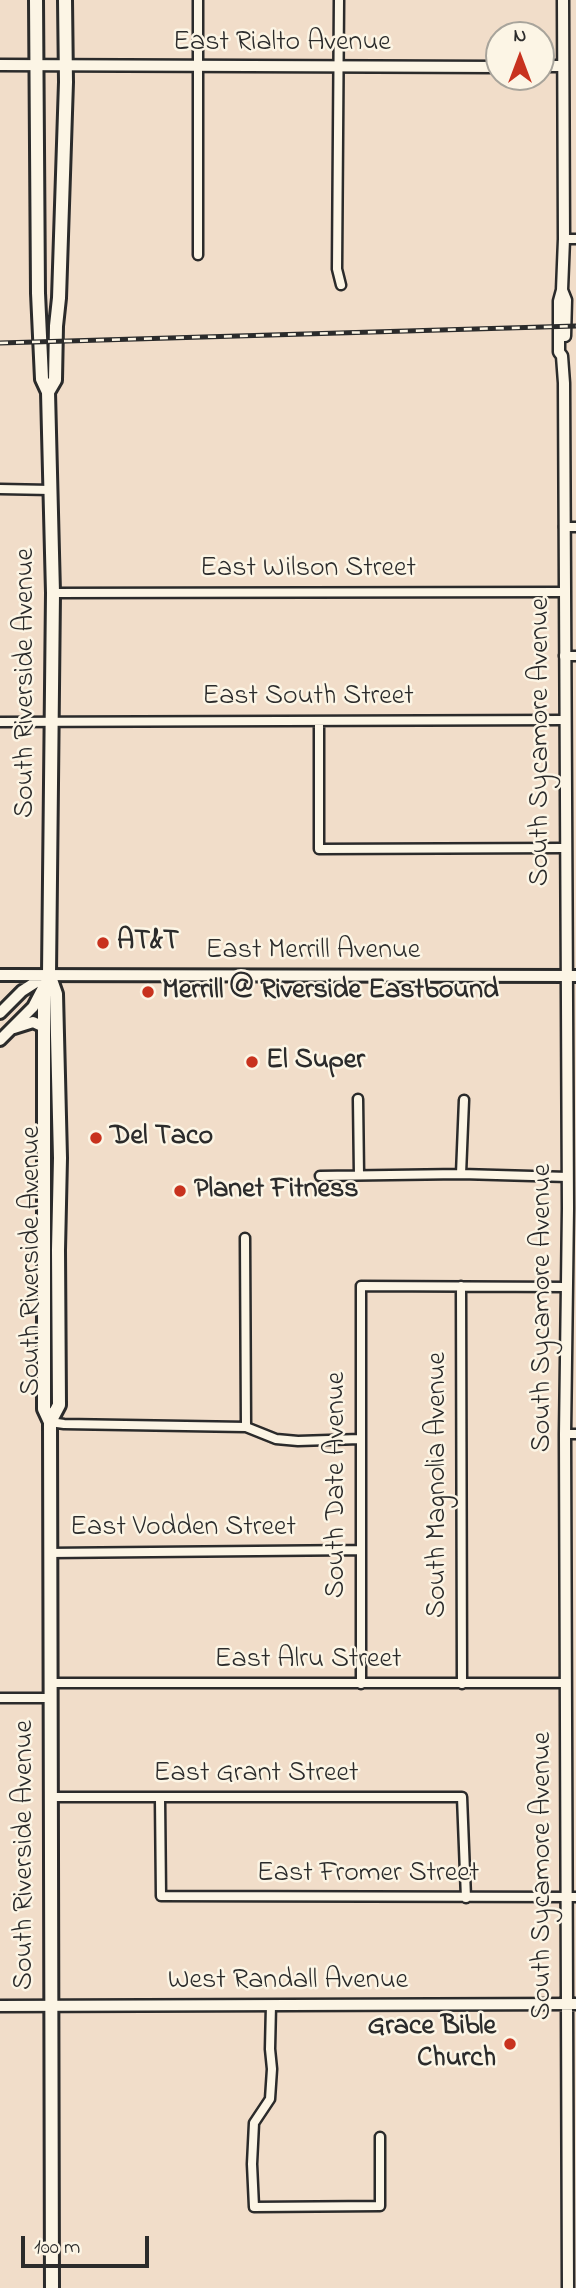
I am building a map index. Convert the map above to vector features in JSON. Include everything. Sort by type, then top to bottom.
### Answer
[{"type":"main road","name":"South Riverside Avenue","points":[[36,0],[38,293],[42,379],[48,392],[53,593],[49,974],[44,995],[44,1409],[50,1422],[52,2288]]},
{"type":"main road","name":"South Riverside Avenue","points":[[48,392],[55,380],[66,66],[65,0]]},
{"type":"main road","name":"South Riverside Avenue","points":[[49,974],[56,994],[60,1158],[59,1405],[50,1422]]},
{"type":"main road","points":[[0,1013],[22,991],[49,974]]},
{"type":"main road","points":[[0,1040],[33,1007],[49,974]]},
{"type":"main road","name":"East Merrill Avenue","points":[[0,975],[571,976]]},
{"type":"main road","points":[[11,1029],[33,1022],[44,1027]]},
{"type":"street","points":[[198,0],[198,255]]},
{"type":"street","points":[[338,0],[337,269],[341,285]]},
{"type":"street","name":"South Sycamore Avenue","points":[[563,0],[564,239],[562,290],[559,301],[559,352],[562,356],[565,848],[571,976],[572,1097],[568,1177],[572,1208],[567,1287],[571,1320],[571,1609],[566,1683],[571,1796],[572,2205],[568,2288]]},
{"type":"street","name":"East Rialto Avenue","points":[[0,65],[485,67]]},
{"type":"street","points":[[555,66],[562,66]]},
{"type":"street","points":[[564,239],[576,239]]},
{"type":"street","points":[[0,489],[51,490]]},
{"type":"street","points":[[564,527],[576,527]]},
{"type":"street","name":"East Wilson Street","points":[[53,593],[564,592]]},
{"type":"street","points":[[564,656],[576,656]]},
{"type":"street","name":"East South Street","points":[[0,722],[564,720]]},
{"type":"street","points":[[319,721],[319,849],[565,848]]},
{"type":"street","points":[[358,1099],[359,1175]]},
{"type":"street","points":[[461,1174],[464,1100]]},
{"type":"street","points":[[320,1176],[461,1174],[568,1177]]},
{"type":"street","points":[[245,1238],[246,1427]]},
{"type":"street","name":"South Date Avenue","points":[[361,1684],[361,1286],[461,1286]]},
{"type":"street","points":[[461,1286],[567,1287]]},
{"type":"street","name":"South Magnolia Avenue","points":[[461,1286],[462,1684]]},
{"type":"street","points":[[50,1422],[246,1427],[276,1438],[298,1441],[360,1439]]},
{"type":"street","name":"East Vodden Street","points":[[49,1553],[360,1550]]},
{"type":"street","name":"East Alru Street","points":[[50,1683],[566,1683]]},
{"type":"street","points":[[0,1698],[50,1698]]},
{"type":"street","name":"East Grant Street","points":[[51,1797],[462,1797],[466,1898]]},
{"type":"street","name":"East Fromer Street","points":[[160,1799],[160,1896],[571,1897]]},
{"type":"street","name":"West Randall Avenue","points":[[0,2006],[571,2004]]},
{"type":"street","points":[[271,2005],[270,2099],[254,2123],[254,2207],[380,2206],[380,2137]]},
{"type":"railway","points":[[0,343],[576,326]]},
{"type":"place","name":"AT&T","points":[[103,943]]},
{"type":"place","name":"Merrill @ Riverside Eastbound","points":[[148,992]]},
{"type":"place","name":"El Super","points":[[252,1062]]},
{"type":"place","name":"Del Taco","points":[[96,1138]]},
{"type":"place","name":"Planet Fitness","points":[[180,1191]]},
{"type":"place","name":"Grace Bible Church","points":[[510,2044]]}]
